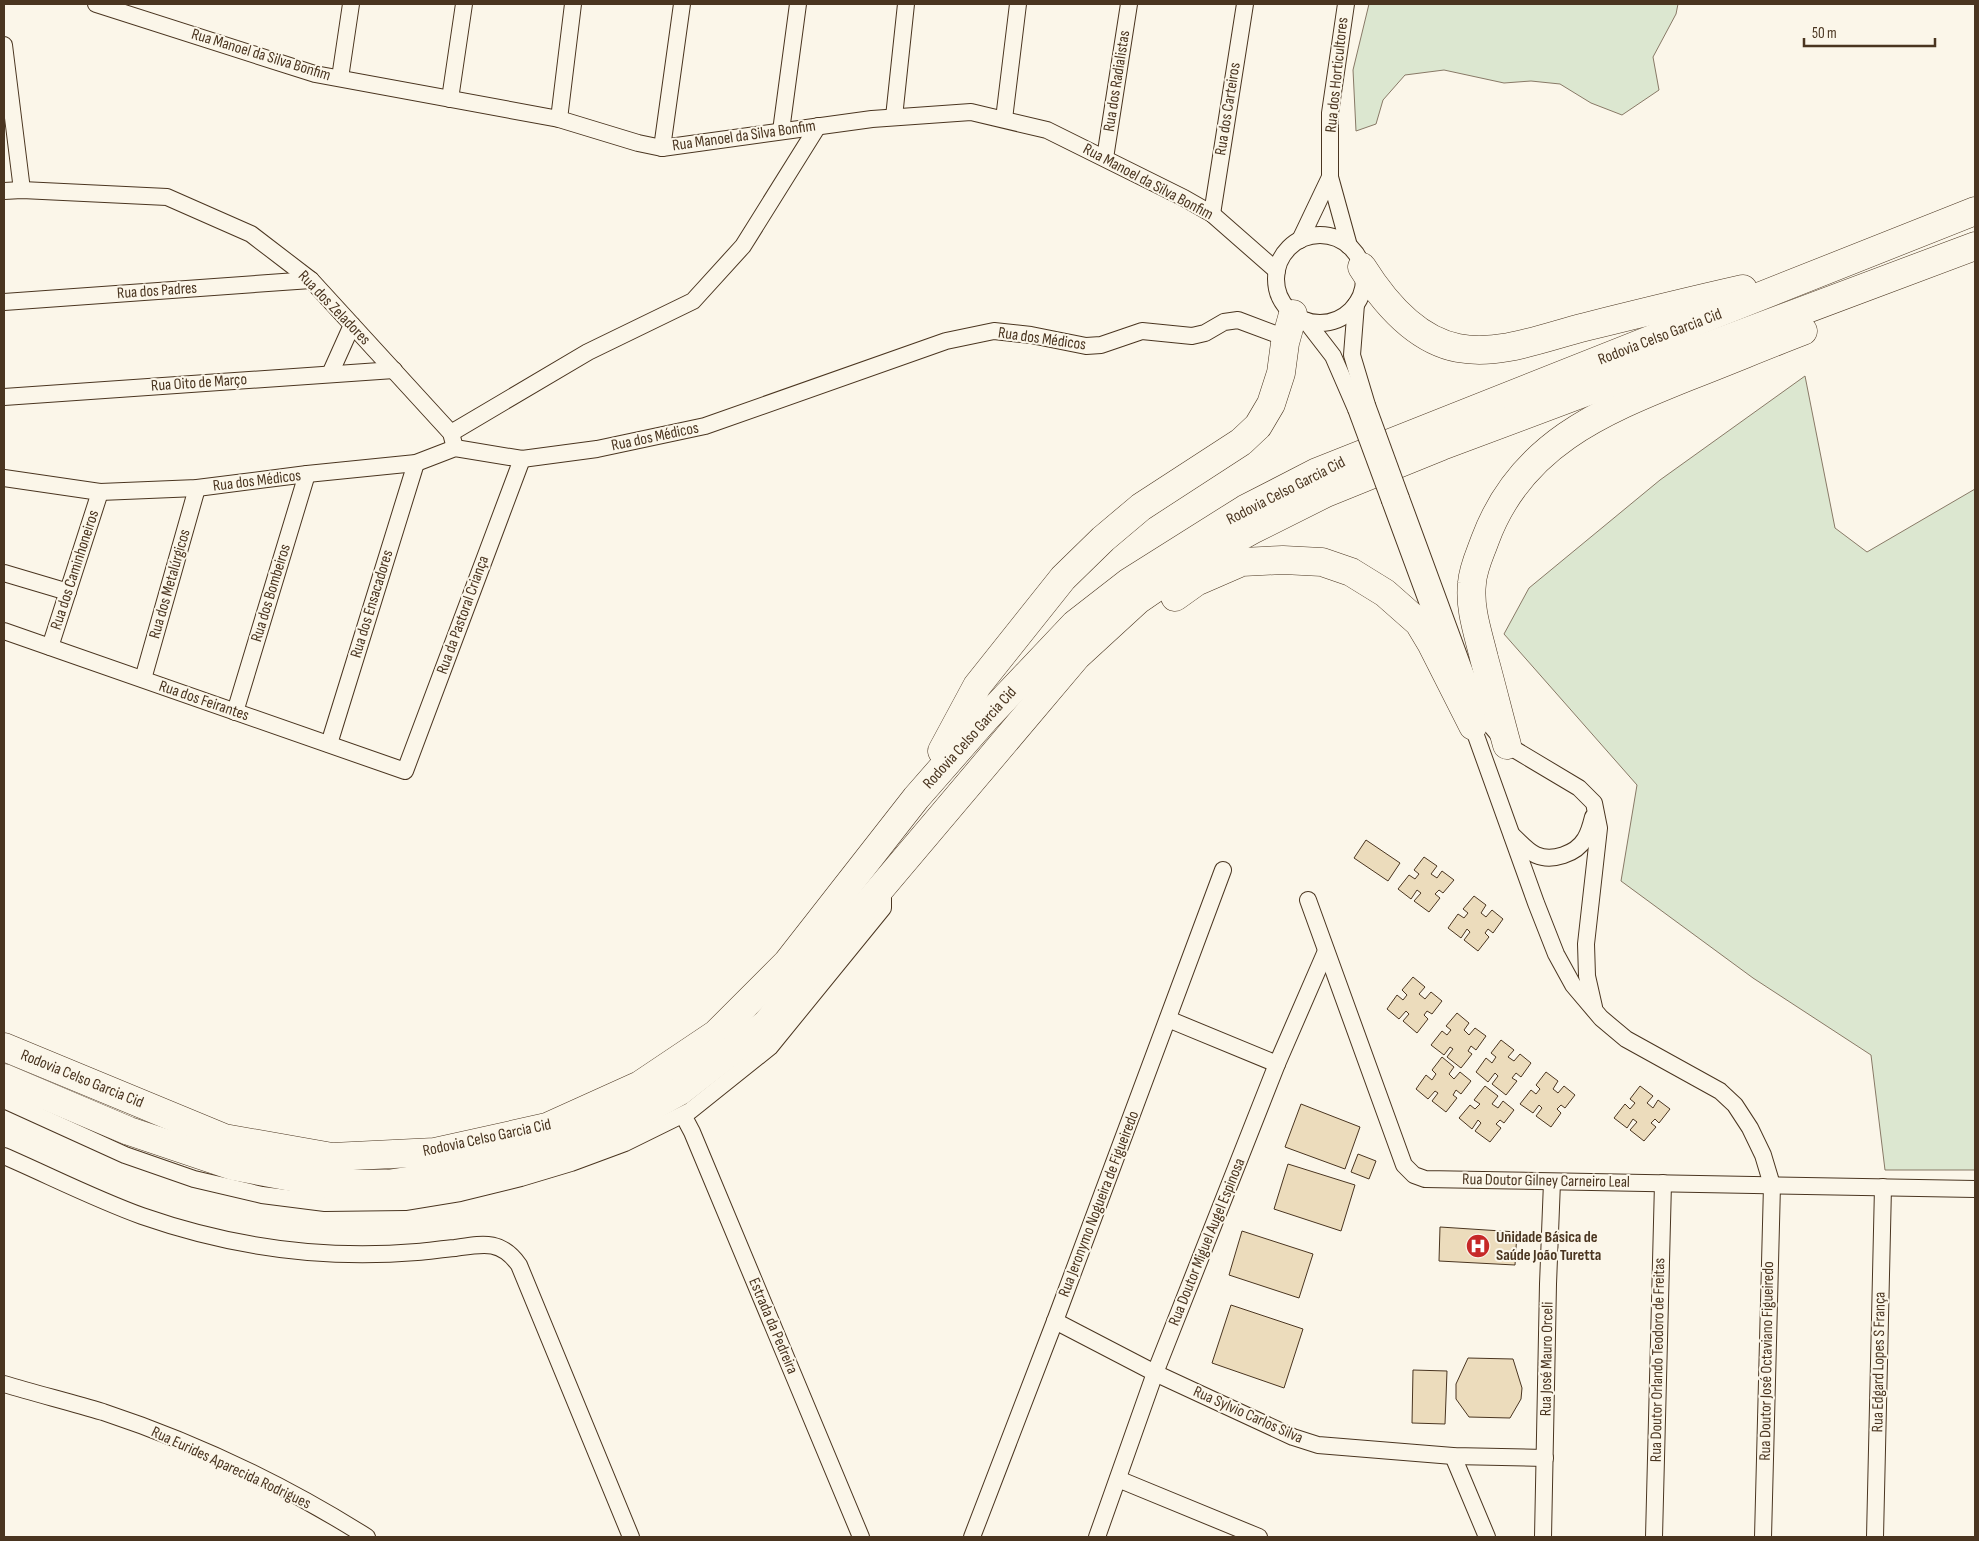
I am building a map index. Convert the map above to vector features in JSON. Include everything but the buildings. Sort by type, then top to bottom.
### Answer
[{"type":"highway","name":"Rodovia Celso Garcia Cid","points":[[4,1047],[224,1138],[332,1157],[436,1152],[548,1127],[640,1085],[716,1034],[787,962],[916,798],[986,718],[1075,624],[1129,582],[1245,509],[1317,472],[1975,211]]},
{"type":"highway","name":"Rodovia Celso Garcia Cid","points":[[4,1078],[129,1131],[233,1166],[329,1184],[387,1184],[447,1175],[525,1158],[622,1123],[680,1091],[766,1024],[1044,692],[1077,656],[1145,595],[1197,560],[1326,493],[1442,446],[1975,246]]},
{"type":"highway","points":[[1355,257],[1377,291],[1392,308],[1416,328],[1438,341],[1458,348],[1484,349],[1542,340],[1706,298],[1821,273]]},
{"type":"highway","points":[[1507,746],[1474,618],[1472,584],[1477,561],[1490,528],[1512,487],[1536,460],[1560,439],[1590,420],[1626,401],[1814,326],[1866,301],[1913,270]]},
{"type":"highway","points":[[916,798],[977,686],[1064,578],[1102,539],[1141,507],[1241,442],[1258,426],[1271,404],[1295,324]]},
{"type":"highway","points":[[1044,692],[1196,582],[1242,562],[1283,560],[1322,562],[1351,572],[1385,593],[1420,623],[1432,642],[1473,726]]},
{"type":"street","name":"Rua Manoel da Silva Bonfim","points":[[96,4],[314,74],[560,119],[638,143],[662,148],[894,117],[971,112],[1004,119],[1047,130],[1184,198],[1212,214],[1277,271]]},
{"type":"street","points":[[340,78],[351,4]]},
{"type":"street","points":[[450,99],[464,4]]},
{"type":"street","points":[[560,119],[573,4]]},
{"type":"street","points":[[662,148],[682,4]]},
{"type":"street","points":[[781,132],[798,4]]},
{"type":"street","points":[[894,117],[906,4]]},
{"type":"street","points":[[1004,119],[1018,4]]},
{"type":"street","name":"Rua dos Radialistas","points":[[1105,158],[1129,4]]},
{"type":"street","name":"Rua dos Carteiros","points":[[1212,214],[1245,4]]},
{"type":"street","name":"Rua dos Horticultores","points":[[1346,4],[1330,113],[1330,177],[1355,257]]},
{"type":"street","points":[[4,44],[8,110],[22,190]]},
{"type":"street","points":[[453,441],[588,352],[693,301],[743,246],[818,126]]},
{"type":"street","name":"Rua dos Horticultores","points":[[1300,240],[1330,177]]},
{"type":"street","name":"Rua dos Zeladores","points":[[4,191],[22,190],[167,197],[251,234],[311,280],[394,370],[453,441]]},
{"type":"street","points":[[1362,407],[1333,356],[1295,324],[1278,292],[1277,271],[1286,252],[1300,240],[1312,236],[1338,239],[1355,257],[1363,286],[1356,304],[1352,355],[1362,407],[1395,500],[1480,708],[1507,746],[1579,788],[1594,803],[1599,828],[1586,944],[1587,976],[1594,1009]]},
{"type":"street","name":"Rua dos Padres","points":[[4,302],[311,280]]},
{"type":"street","points":[[1295,324],[1328,322],[1339,319],[1356,304]]},
{"type":"street","name":"Rua dos Médicos","points":[[4,478],[100,492],[197,488],[306,474],[416,463],[453,441],[522,459],[597,449],[705,426],[946,341],[994,331],[1031,335],[1086,346],[1101,345],[1142,331],[1192,336],[1205,333],[1224,322],[1238,320],[1295,324]]},
{"type":"street","points":[[330,374],[352,325]]},
{"type":"street","name":"Rua Oito de Março","points":[[4,397],[394,370]]},
{"type":"street","name":"Rua da Pastoral Criança","points":[[405,771],[522,459]]},
{"type":"street","name":"Rua dos Ensacadores","points":[[328,744],[416,463]]},
{"type":"street","name":"Rua dos Bombeiros","points":[[235,712],[306,474]]},
{"type":"street","name":"Rua dos Metalúrgicos","points":[[143,679],[197,488]]},
{"type":"street","name":"Rua dos Caminhoneiros","points":[[50,647],[100,492]]},
{"type":"street","name":"Rua Doutor José Octaviano Figueiredo","points":[[1395,500],[1511,833],[1556,954],[1573,985],[1606,1022],[1626,1039],[1720,1091],[1735,1105],[1750,1128],[1763,1155],[1772,1185],[1763,1537]]},
{"type":"street","points":[[4,573],[68,592]]},
{"type":"street","name":"Rua dos Feirantes","points":[[4,631],[405,771]]},
{"type":"street","points":[[1511,833],[1537,856],[1554,858],[1572,852],[1584,841],[1592,819],[1594,803]]},
{"type":"street","name":"Rua Jeronymo Nogueira de Figueiredo","points":[[972,1537],[1055,1321],[1223,870]]},
{"type":"street","points":[[4,1100],[125,1154],[194,1180],[262,1194],[326,1203],[405,1202],[460,1193],[571,1163],[625,1143],[683,1115],[738,1074],[770,1047],[883,908],[883,885]]},
{"type":"street","name":"Rua Doutor Gilney Carneiro Leal","points":[[1308,900],[1404,1165],[1414,1175],[1425,1179],[1975,1189]]},
{"type":"street","name":"Rua Doutor Miguel Augel Espinosa","points":[[1097,1537],[1155,1373],[1277,1064],[1326,951]]},
{"type":"street","points":[[1168,1019],[1277,1064]]},
{"type":"street","name":"Estrada da Pedreira","points":[[683,1115],[692,1132],[861,1537]]},
{"type":"street","points":[[4,1156],[107,1202],[141,1215],[193,1232],[246,1244],[321,1253],[360,1254],[399,1253],[485,1244],[502,1248],[509,1252],[518,1265],[631,1537]]},
{"type":"street","name":"Rua José Mauro Orceli","points":[[1543,1537],[1552,1182]]},
{"type":"street","name":"Rua Doutor Orlando Teodoro de Freitas","points":[[1654,1537],[1662,1183]]},
{"type":"street","name":"Rua Edgard Lopes S França","points":[[1875,1537],[1883,1187]]},
{"type":"street","name":"Rua Sylvio Carlos Silva","points":[[1055,1321],[1155,1373],[1293,1437],[1318,1445],[1453,1456],[1545,1458]]},
{"type":"street","name":"Rua Eurides Aparecida Rodrigues","points":[[4,1384],[103,1412],[186,1444],[227,1462],[312,1505],[367,1537]]},
{"type":"street","points":[[1453,1456],[1487,1537]]},
{"type":"street","points":[[1118,1479],[1259,1537]]},
{"type":"green space","points":[[1369,4],[1678,4],[1676,14],[1653,57],[1659,90],[1622,115],[1591,103],[1560,84],[1531,81],[1504,83],[1444,70],[1405,75],[1383,100],[1376,124],[1356,131],[1353,70]]},
{"type":"green space","points":[[1805,376],[1835,528],[1867,552],[1975,489],[1975,1170],[1885,1170],[1871,1055],[1753,978],[1621,881],[1637,785],[1504,634],[1529,588],[1660,480]]},
{"type":"place","name":"Unidade Básica de Saúde João Turetta","points":[[1478,1246]]}]
